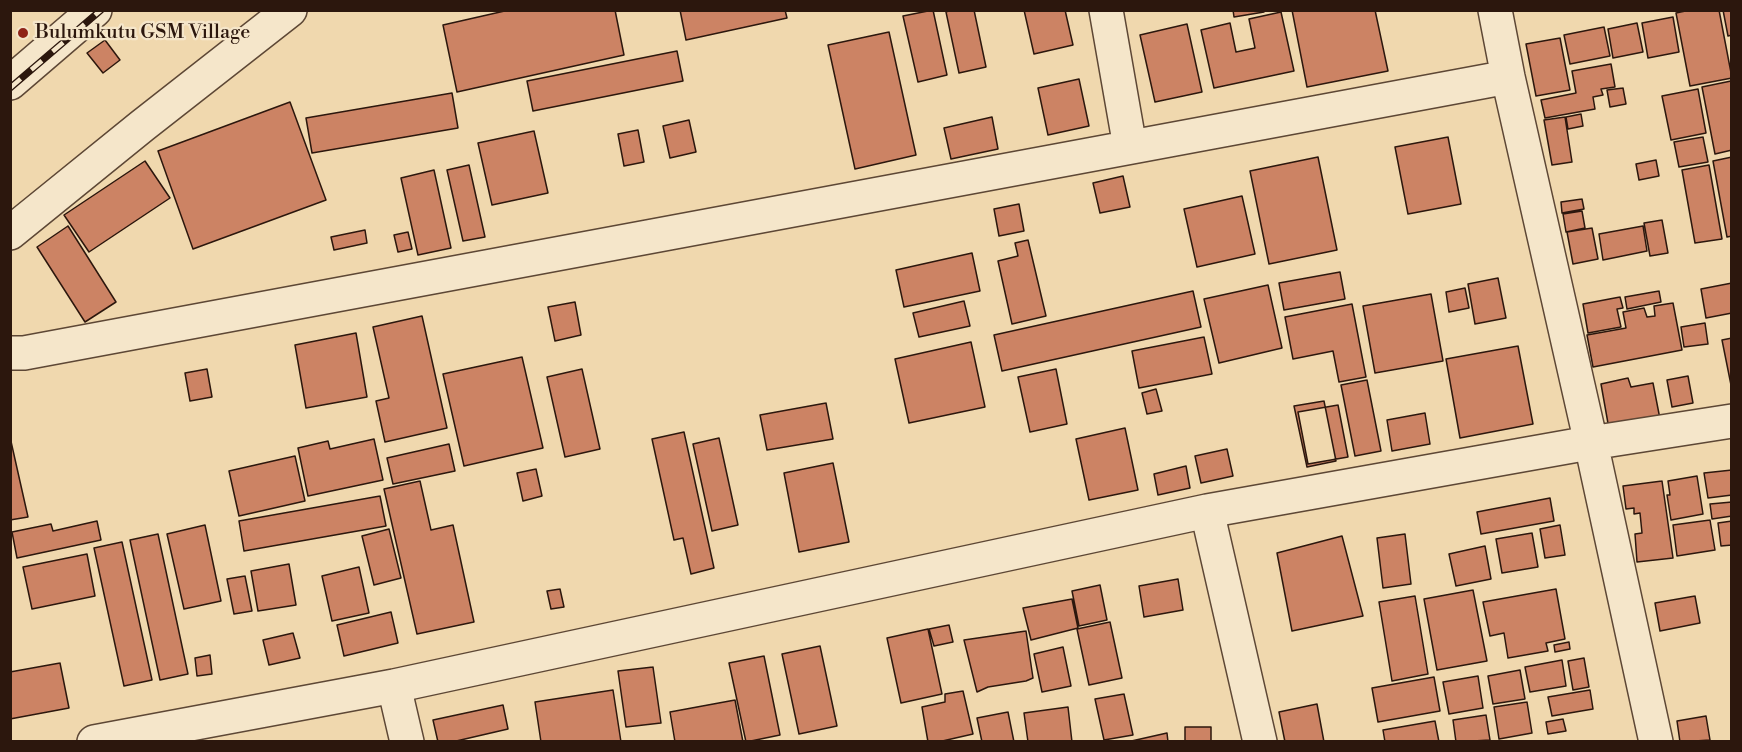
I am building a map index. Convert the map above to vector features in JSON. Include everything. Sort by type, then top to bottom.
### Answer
[{"type":"street","points":[[10,83],[95,10]]},
{"type":"street","points":[[10,233],[290,10]]},
{"type":"street","points":[[1106,10],[1130,147]]},
{"type":"street","points":[[1494,10],[1656,741]]},
{"type":"street","points":[[10,353],[24,353],[1508,77]]},
{"type":"street","points":[[94,741],[394,686],[1207,511],[1591,443],[1731,421]]},
{"type":"street","points":[[1207,511],[1260,741]]},
{"type":"street","points":[[394,686],[407,741]]},
{"type":"building","points":[[509,10],[615,10],[624,55],[457,92],[443,25]]},
{"type":"building","points":[[680,10],[785,10],[787,18],[686,40]]},
{"type":"building","points":[[933,10],[947,75],[918,82],[903,16]]},
{"type":"building","points":[[974,10],[986,67],[959,73],[946,12]]},
{"type":"building","points":[[1024,10],[1065,10],[1073,45],[1034,54]]},
{"type":"building","points":[[1233,10],[1264,10],[1264,12],[1234,17]]},
{"type":"building","points":[[1292,10],[1375,10],[1388,71],[1307,87]]},
{"type":"building","points":[[1690,10],[1719,10],[1732,78],[1690,86],[1676,13]]},
{"type":"building","points":[[1723,10],[1732,10],[1732,35],[1728,36]]},
{"type":"building","points":[[1281,12],[1294,71],[1214,88],[1201,30],[1230,23],[1236,52],[1255,48],[1249,19]]},
{"type":"building","points":[[1673,17],[1679,52],[1648,58],[1642,23]]},
{"type":"building","points":[[1637,23],[1643,52],[1613,58],[1608,29]]},
{"type":"building","points":[[1187,24],[1202,92],[1155,102],[1140,35]]},
{"type":"building","points":[[1604,27],[1610,56],[1570,64],[1564,35]]},
{"type":"building","points":[[889,32],[916,155],[855,169],[828,45]]},
{"type":"building","points":[[1560,38],[1570,90],[1536,96],[1526,44]]},
{"type":"building","points":[[105,40],[120,60],[103,73],[87,53]]},
{"type":"building","points":[[677,51],[683,81],[533,111],[527,81]]},
{"type":"building","points":[[1611,64],[1615,87],[1601,89],[1603,95],[1593,97],[1595,109],[1545,118],[1541,100],[1576,93],[1572,71]]},
{"type":"building","points":[[1079,79],[1089,126],[1048,135],[1038,88]]},
{"type":"building","points":[[1731,81],[1732,150],[1715,154],[1702,87]]},
{"type":"building","points":[[1623,88],[1626,104],[1610,107],[1607,90]]},
{"type":"building","points":[[1698,89],[1706,133],[1671,140],[1662,96]]},
{"type":"building","points":[[452,93],[458,128],[312,153],[306,118]]},
{"type":"building","points":[[290,102],[326,200],[193,249],[158,151]]},
{"type":"building","points":[[1581,114],[1583,126],[1568,129],[1566,117]]},
{"type":"building","points":[[992,117],[998,149],[951,159],[944,128]]},
{"type":"building","points":[[1565,117],[1572,162],[1552,165],[1544,120]]},
{"type":"building","points":[[689,120],[696,152],[670,158],[663,126]]},
{"type":"building","points":[[638,130],[644,162],[624,166],[618,134]]},
{"type":"building","points":[[534,131],[548,193],[492,205],[478,143]]},
{"type":"building","points":[[1448,137],[1461,204],[1408,214],[1395,147]]},
{"type":"building","points":[[1703,137],[1708,162],[1679,167],[1674,142]]},
{"type":"building","points":[[1318,157],[1337,250],[1269,264],[1250,171]]},
{"type":"building","points":[[1732,157],[1732,236],[1727,237],[1713,161]]},
{"type":"building","points":[[1656,160],[1659,176],[1639,180],[1636,164]]},
{"type":"building","points":[[145,161],[170,198],[89,252],[64,215]]},
{"type":"building","points":[[469,165],[485,237],[463,241],[447,170]]},
{"type":"building","points":[[1709,165],[1722,239],[1695,243],[1682,170]]},
{"type":"building","points":[[434,170],[451,248],[418,255],[401,178]]},
{"type":"building","points":[[1123,176],[1130,207],[1100,213],[1093,183]]},
{"type":"building","points":[[1242,196],[1255,254],[1197,267],[1184,209]]},
{"type":"building","points":[[1582,199],[1584,209],[1562,213],[1561,202]]},
{"type":"building","points":[[1019,204],[1024,231],[999,236],[994,209]]},
{"type":"building","points":[[1582,211],[1585,228],[1566,232],[1563,214]]},
{"type":"building","points":[[1662,220],[1668,253],[1650,256],[1644,223]]},
{"type":"building","points":[[68,226],[116,302],[85,322],[37,247]]},
{"type":"building","points":[[1643,226],[1647,251],[1603,260],[1599,234]]},
{"type":"building","points":[[1592,228],[1598,259],[1573,264],[1567,232]]},
{"type":"building","points":[[365,230],[367,243],[334,250],[331,237]]},
{"type":"building","points":[[408,232],[412,249],[398,252],[394,235]]},
{"type":"building","points":[[1028,240],[1046,316],[1012,324],[998,261],[1018,256],[1015,243]]},
{"type":"building","points":[[972,253],[980,291],[904,307],[896,270]]},
{"type":"building","points":[[1340,272],[1345,299],[1284,310],[1279,283]]},
{"type":"building","points":[[1498,278],[1506,318],[1475,324],[1468,284]]},
{"type":"building","points":[[1732,283],[1732,313],[1706,318],[1701,289]]},
{"type":"building","points":[[1268,285],[1282,348],[1219,363],[1204,299]]},
{"type":"building","points":[[1465,288],[1469,308],[1449,312],[1446,292]]},
{"type":"building","points":[[1193,291],[1201,327],[1002,371],[994,335]]},
{"type":"building","points":[[1659,291],[1661,302],[1627,309],[1625,297]]},
{"type":"building","points":[[1431,294],[1443,361],[1375,373],[1363,306]]},
{"type":"building","points":[[1620,297],[1623,308],[1617,309],[1621,327],[1588,333],[1583,304]]},
{"type":"building","points":[[964,301],[970,326],[919,337],[913,313]]},
{"type":"building","points":[[575,302],[581,335],[555,341],[548,307]]},
{"type":"building","points":[[1673,303],[1682,350],[1593,367],[1587,335],[1626,328],[1623,312],[1644,308],[1647,317],[1655,316],[1654,306]]},
{"type":"building","points":[[1352,304],[1366,377],[1339,382],[1333,351],[1293,359],[1285,317]]},
{"type":"building","points":[[422,316],[447,428],[385,442],[376,401],[389,398],[373,327]]},
{"type":"building","points":[[1705,323],[1708,344],[1684,347],[1681,327]]},
{"type":"building","points":[[356,333],[367,397],[306,408],[295,345]]},
{"type":"building","points":[[1204,337],[1212,374],[1139,388],[1132,351]]},
{"type":"building","points":[[1732,338],[1732,390],[1722,340]]},
{"type":"building","points":[[971,342],[985,407],[909,423],[895,359]]},
{"type":"building","points":[[1518,346],[1533,424],[1460,438],[1446,359]]},
{"type":"building","points":[[522,357],[543,448],[464,466],[443,374]]},
{"type":"building","points":[[207,369],[212,397],[190,401],[185,373]]},
{"type":"building","points":[[582,369],[600,449],[565,457],[547,377]]},
{"type":"building","points":[[1056,369],[1067,424],[1030,432],[1018,377]]},
{"type":"building","points":[[1688,376],[1693,403],[1672,407],[1667,380]]},
{"type":"building","points":[[1628,378],[1631,387],[1653,383],[1660,419],[1609,429],[1601,384]]},
{"type":"building","points":[[1367,380],[1381,451],[1355,456],[1341,385]]},
{"type":"building","points":[[1156,389],[1162,411],[1147,414],[1142,393]]},
{"type":"building","points":[[1324,401],[1336,461],[1307,467],[1294,406]]},
{"type":"building","points":[[826,403],[833,439],[767,450],[760,415]]},
{"type":"building","points":[[1338,405],[1348,457],[1308,464],[1298,412]]},
{"type":"building","points":[[1425,413],[1430,444],[1392,451],[1387,420]]},
{"type":"building","points":[[1125,428],[1138,490],[1089,500],[1076,439]]},
{"type":"building","points":[[684,432],[714,568],[691,574],[683,538],[674,540],[652,439]]},
{"type":"building","points":[[10,437],[28,517],[10,520]]},
{"type":"building","points":[[719,438],[738,525],[712,531],[693,444]]},
{"type":"building","points":[[374,439],[383,480],[308,496],[298,448],[328,441],[330,449]]},
{"type":"building","points":[[449,444],[455,471],[393,484],[387,458]]},
{"type":"building","points":[[1227,449],[1233,476],[1201,483],[1195,456]]},
{"type":"building","points":[[295,456],[305,501],[239,516],[229,471]]},
{"type":"building","points":[[833,463],[849,542],[799,552],[784,473]]},
{"type":"building","points":[[1186,466],[1190,488],[1158,495],[1154,474]]},
{"type":"building","points":[[536,469],[542,496],[523,501],[517,473]]},
{"type":"building","points":[[1732,470],[1732,495],[1708,498],[1704,473]]},
{"type":"building","points":[[1697,476],[1703,514],[1671,520],[1667,495],[1670,495],[1668,481]]},
{"type":"building","points":[[420,481],[431,530],[453,525],[474,622],[417,634],[384,489]]},
{"type":"building","points":[[1662,481],[1673,558],[1637,562],[1635,534],[1642,533],[1640,513],[1634,514],[1634,508],[1626,509],[1623,486]]},
{"type":"building","points":[[380,496],[386,526],[244,551],[239,521]]},
{"type":"building","points":[[1550,498],[1554,521],[1481,534],[1477,512]]},
{"type":"building","points":[[1732,502],[1732,516],[1712,519],[1710,504]]},
{"type":"building","points":[[1710,520],[1715,550],[1677,556],[1673,525]]},
{"type":"building","points":[[97,521],[101,540],[17,558],[12,532],[51,524],[53,531]]},
{"type":"building","points":[[1732,521],[1732,545],[1721,546],[1718,523]]},
{"type":"building","points":[[205,525],[221,601],[184,609],[167,534]]},
{"type":"building","points":[[1560,525],[1565,555],[1545,558],[1540,529]]},
{"type":"building","points":[[389,529],[401,578],[374,585],[362,536]]},
{"type":"building","points":[[1532,533],[1538,567],[1502,573],[1496,539]]},
{"type":"building","points":[[158,534],[188,674],[160,680],[130,540]]},
{"type":"building","points":[[1405,534],[1411,584],[1383,588],[1377,538]]},
{"type":"building","points":[[1342,536],[1363,616],[1292,631],[1277,553]]},
{"type":"building","points":[[122,542],[152,680],[124,686],[94,548]]},
{"type":"building","points":[[1485,546],[1491,579],[1456,586],[1449,554]]},
{"type":"building","points":[[87,554],[95,596],[32,609],[23,567]]},
{"type":"building","points":[[289,564],[296,605],[258,611],[251,571]]},
{"type":"building","points":[[359,567],[369,613],[332,621],[322,576]]},
{"type":"building","points":[[245,576],[252,611],[234,614],[227,579]]},
{"type":"building","points":[[1178,579],[1183,610],[1144,617],[1139,586]]},
{"type":"building","points":[[1100,585],[1107,620],[1079,626],[1072,591]]},
{"type":"building","points":[[560,589],[564,607],[551,609],[547,591]]},
{"type":"building","points":[[1556,589],[1565,639],[1546,643],[1548,651],[1508,658],[1504,633],[1490,636],[1483,602]]},
{"type":"building","points":[[1473,590],[1487,661],[1437,670],[1424,599]]},
{"type":"building","points":[[1415,596],[1428,674],[1392,681],[1379,602]]},
{"type":"building","points":[[1695,596],[1700,623],[1660,631],[1655,603]]},
{"type":"building","points":[[1072,599],[1078,628],[1031,640],[1023,608]]},
{"type":"building","points":[[391,612],[398,643],[344,656],[337,625]]},
{"type":"building","points":[[1110,622],[1122,678],[1089,685],[1077,629]]},
{"type":"building","points":[[949,625],[953,642],[934,646],[929,629]]},
{"type":"building","points":[[928,629],[942,694],[901,703],[887,638]]},
{"type":"building","points":[[1026,631],[1033,678],[988,687],[977,692],[964,640]]},
{"type":"building","points":[[293,633],[300,658],[269,665],[263,640]]},
{"type":"building","points":[[1569,642],[1570,649],[1555,652],[1554,645]]},
{"type":"building","points":[[820,646],[837,726],[799,734],[782,654]]},
{"type":"building","points":[[1063,647],[1071,686],[1042,692],[1034,654]]},
{"type":"building","points":[[210,655],[212,674],[197,676],[195,658]]},
{"type":"building","points":[[764,656],[780,735],[746,742],[729,663]]},
{"type":"building","points":[[1584,658],[1589,687],[1573,690],[1568,661]]},
{"type":"building","points":[[1562,660],[1566,686],[1530,692],[1525,667]]},
{"type":"building","points":[[60,663],[69,708],[10,719],[10,672]]},
{"type":"building","points":[[653,667],[661,723],[626,727],[618,671]]},
{"type":"building","points":[[1520,670],[1525,699],[1493,704],[1488,676]]},
{"type":"building","points":[[1478,676],[1483,708],[1449,714],[1443,682]]},
{"type":"building","points":[[1434,677],[1440,711],[1378,722],[1372,688]]},
{"type":"building","points":[[613,690],[621,742],[541,742],[535,702]]},
{"type":"building","points":[[1590,690],[1593,709],[1552,716],[1548,697]]},
{"type":"building","points":[[963,691],[973,734],[928,742],[922,707],[945,702],[945,694]]},
{"type":"building","points":[[1124,694],[1133,735],[1104,740],[1095,699]]},
{"type":"building","points":[[735,700],[743,742],[675,742],[670,712]]},
{"type":"building","points":[[1527,702],[1532,733],[1499,739],[1494,707]]},
{"type":"building","points":[[1317,704],[1324,742],[1285,742],[1279,712]]},
{"type":"building","points":[[503,705],[508,729],[452,742],[438,742],[433,720]]},
{"type":"building","points":[[1068,707],[1072,742],[1028,742],[1024,713]]},
{"type":"building","points":[[1008,712],[1014,742],[982,742],[977,718]]},
{"type":"building","points":[[1486,715],[1490,740],[1456,742],[1453,720]]},
{"type":"building","points":[[1706,716],[1710,740],[1680,742],[1677,721]]},
{"type":"building","points":[[1563,719],[1566,731],[1548,734],[1546,722]]},
{"type":"building","points":[[1435,721],[1439,742],[1385,742],[1383,730]]},
{"type":"building","points":[[1185,727],[1211,727],[1211,742],[1185,742]]},
{"type":"building","points":[[1167,733],[1168,742],[1127,742]]},
{"type":"railway","points":[[10,88],[101,10]]},
{"type":"place","name":"Bulumkutu GSM Village","points":[[23,33]]}]
